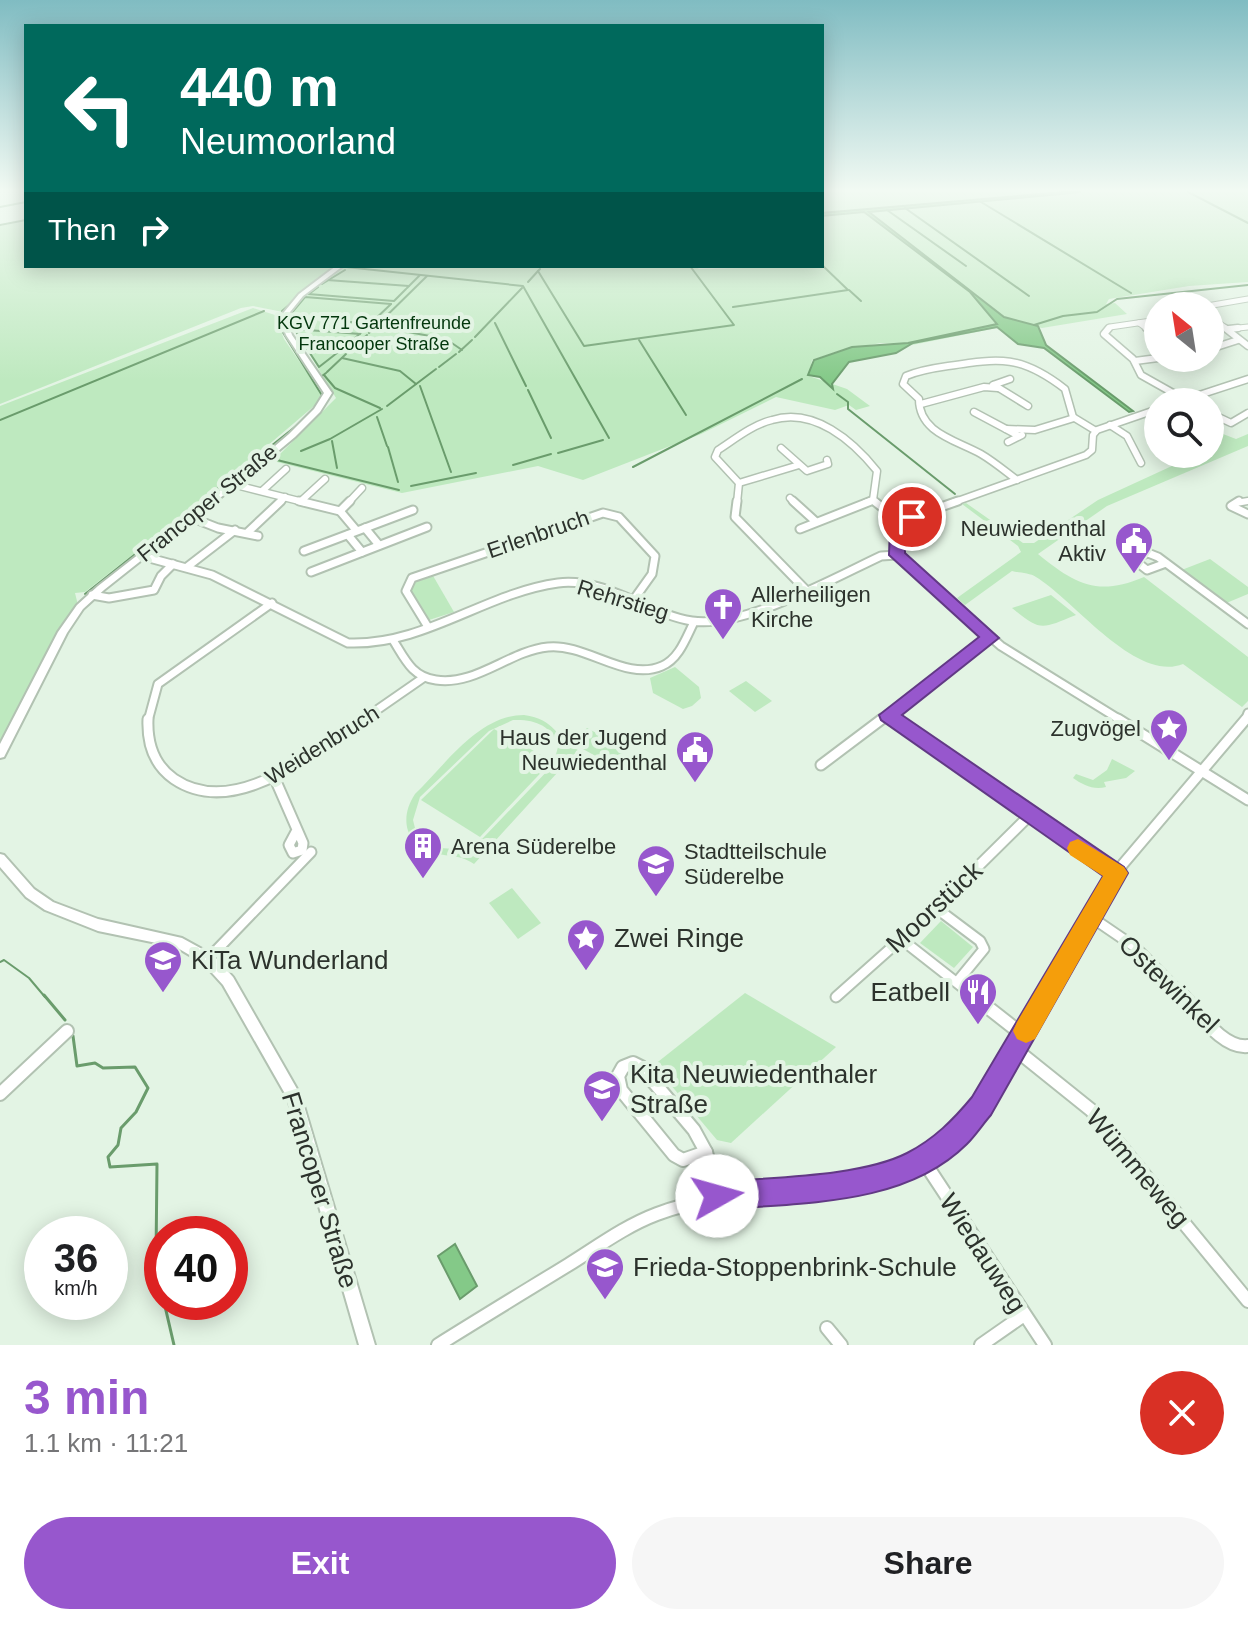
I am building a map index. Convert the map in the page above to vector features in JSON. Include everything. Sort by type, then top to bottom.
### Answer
[{"type":"main road","name":"Francoper Straße","points":[[0,754],[66,626],[92,595],[298,430],[327,399],[326,390],[283,321],[287,310],[301,295],[337,268]]},
{"type":"main road","name":"Francoper Straße","points":[[0,859],[30,893],[58,911],[98,925],[178,942],[208,959],[241,1000],[294,1096],[367,1345]]},
{"type":"street","points":[[1224,303],[1248,299]]},
{"type":"street","points":[[1144,322],[1110,327],[1104,332],[1107,339],[1135,361],[1141,375],[1162,388]]},
{"type":"street","points":[[1139,323],[1144,326]]},
{"type":"street","points":[[1224,326],[1248,346]]},
{"type":"street","points":[[1229,329],[1248,327]]},
{"type":"street","points":[[1224,344],[1238,340]]},
{"type":"street","points":[[1017,480],[981,454],[954,443],[928,425],[920,415],[918,398],[903,384],[911,373],[1007,357],[1027,364],[1065,389],[1074,418],[1096,431]]},
{"type":"street","points":[[1135,361],[1144,360]]},
{"type":"street","points":[[921,404],[996,386],[1010,379]]},
{"type":"street","points":[[1222,388],[1248,379]]},
{"type":"street","points":[[1236,383],[1245,389]]},
{"type":"street","points":[[996,386],[1028,406]]},
{"type":"street","points":[[974,412],[1019,436]]},
{"type":"street","points":[[1224,420],[1231,423],[1246,417],[1248,413]]},
{"type":"street","points":[[1096,431],[1144,414]]},
{"type":"street","points":[[739,483],[718,462],[715,457],[718,450],[776,418],[795,418],[825,425],[869,461],[877,471],[873,500]]},
{"type":"street","points":[[1008,442],[1028,431],[1074,418]]},
{"type":"street","points":[[1110,425],[1128,438],[1141,463]]},
{"type":"street","points":[[1006,429],[1028,431]]},
{"type":"street","points":[[1096,431],[1092,450],[1088,454],[901,522],[897,530],[897,555],[991,638],[1248,800]]},
{"type":"street","points":[[781,448],[807,471],[828,464],[827,460]]},
{"type":"street","points":[[739,483],[799,465]]},
{"type":"street","points":[[262,491],[286,469]]},
{"type":"street","points":[[301,501],[325,479]]},
{"type":"street","points":[[739,483],[735,517],[805,589]]},
{"type":"street","points":[[232,484],[340,511],[362,552]]},
{"type":"street","points":[[340,511],[362,488]]},
{"type":"street","points":[[247,533],[285,497]]},
{"type":"street","points":[[790,498],[815,521]]},
{"type":"street","points":[[873,500],[901,522]]},
{"type":"street","points":[[800,529],[873,500]]},
{"type":"street","points":[[1248,501],[1240,500],[1231,506],[1248,514]]},
{"type":"street","points":[[304,551],[413,510]]},
{"type":"street","name":"Erlenbruch","points":[[428,627],[406,591],[412,578],[603,513],[619,517],[655,556],[652,574],[632,602]]},
{"type":"street","points":[[190,517],[218,528],[258,536]]},
{"type":"street","points":[[311,572],[427,527]]},
{"type":"street","points":[[365,528],[379,545]]},
{"type":"street","points":[[187,567],[235,530]]},
{"type":"street","name":"Rehrstieg","points":[[142,556],[212,575],[348,643],[362,646],[393,640],[560,583],[585,586],[694,622],[729,620],[881,556],[897,555]]},
{"type":"street","points":[[1166,563],[1248,624]]},
{"type":"street","points":[[92,595],[109,598],[154,590],[161,576],[173,564]]},
{"type":"street","name":"Weidenbruch","points":[[272,603],[158,684],[150,700],[147,739],[162,771],[182,784],[226,792],[247,789],[275,779],[423,678]]},
{"type":"street","points":[[393,640],[411,668],[423,678],[456,679],[547,647],[565,647],[643,671],[662,667],[674,658],[694,622]]},
{"type":"street","points":[[821,765],[991,638]]},
{"type":"street","points":[[888,715],[1117,873]]},
{"type":"street","points":[[438,1345],[636,1223],[679,1206],[717,1196],[848,1184],[882,1177],[923,1160],[967,1124],[1015,1049],[1117,873],[1247,718]]},
{"type":"street","points":[[275,779],[297,830]]},
{"type":"street","name":"Moorstück","points":[[836,997],[936,908],[1030,815]]},
{"type":"street","points":[[208,959],[311,852]]},
{"type":"street","points":[[936,908],[980,941],[984,949],[957,982]]},
{"type":"street","name":"Ostewinkel","points":[[1091,917],[1135,947],[1226,1040],[1238,1047],[1248,1046]]},
{"type":"street","points":[[901,939],[1023,1035]]},
{"type":"street","points":[[0,1094],[67,1031]]},
{"type":"street","name":"Wümmeweg","points":[[1015,1049],[1091,1110],[1248,1301]]},
{"type":"street","points":[[706,1152],[683,1160],[674,1155],[621,1090],[618,1076],[623,1067],[633,1063],[641,1067],[694,1130],[706,1152],[713,1169],[717,1196]]},
{"type":"street","name":"Wiedauweg","points":[[923,1160],[1045,1345]]},
{"type":"street","points":[[981,1345],[1024,1315]]},
{"type":"street","points":[[827,1328],[841,1345]]},
{"type":"green space","points":[[0,255],[24,255],[24,268],[334,268],[309,286],[283,312],[253,306],[241,308],[0,404]]},
{"type":"green space","name":"KGV 771 Gartenfreunde Francooper Straße","points":[[824,255],[1248,255],[1248,282],[1189,286],[1109,299],[1106,304],[1115,303],[1127,314],[1042,328],[1007,321],[984,300],[1002,327],[912,345],[881,343],[841,350],[812,360],[809,376],[847,389],[870,406],[856,410],[849,405],[835,410],[776,397],[701,434],[583,480],[538,466],[402,493],[273,461],[336,398],[287,317],[312,289],[341,268],[824,268]]},
{"type":"green space","points":[[253,308],[275,315],[284,339],[321,393],[321,400],[224,483],[85,592],[75,593],[78,605],[60,632],[0,744],[0,406]]},
{"type":"green space","points":[[1224,434],[1236,439],[1248,434],[1248,446],[1224,456]]},
{"type":"green space","points":[[1168,468],[1196,468],[1107,506],[1038,554],[1075,580],[1087,584],[1113,586],[1144,577],[1248,657],[1248,701],[1242,707],[1183,664],[1165,667],[1146,662],[1126,651],[1034,576],[1012,571],[965,605],[957,598],[1021,552],[1018,546],[962,504],[966,503],[1023,543],[1034,543],[1098,500]]},
{"type":"green space","points":[[1210,559],[1248,587],[1248,594],[1224,604],[1179,571]]},
{"type":"green space","points":[[432,574],[454,612],[429,620],[410,591],[416,579]]},
{"type":"green space","points":[[1051,595],[1076,615],[1042,626],[1029,621],[1012,608]]},
{"type":"green space","points":[[675,667],[699,687],[701,698],[683,709],[653,693],[650,678]]},
{"type":"green space","points":[[746,681],[772,701],[755,712],[729,691]]},
{"type":"green space","points":[[524,715],[543,720],[578,750],[474,864],[463,858],[422,848],[407,828],[407,811],[415,794],[478,732],[508,717]],"holes":[[[513,720],[535,722],[551,733],[558,747],[553,765],[483,838],[455,849],[440,848],[424,841],[416,832],[413,820],[420,797],[489,731]]]},
{"type":"green space","points":[[587,728],[626,749],[612,765],[572,743]]},
{"type":"green space","points":[[494,729],[552,761],[480,837],[421,800]]},
{"type":"green space","points":[[1112,759],[1135,771],[1126,778],[1104,782],[1106,787],[1101,788],[1088,786],[1073,778],[1076,774],[1093,780],[1107,770]]},
{"type":"green space","points":[[512,888],[541,923],[518,939],[489,903]]},
{"type":"green space","points":[[941,921],[973,947],[954,968],[920,943]]},
{"type":"green space","points":[[745,993],[836,1047],[731,1143],[717,1140],[654,1065]]},
{"type":"shaded area","points":[[921,255],[1004,317],[1038,326],[1046,345],[1133,411],[1129,412],[1044,348],[1018,344],[997,327],[913,343],[896,353],[849,362],[832,384],[833,389],[820,377],[808,375],[814,360],[852,347],[908,343],[997,324],[970,292]]},
{"type":"shaded area","points":[[455,1244],[477,1286],[460,1299],[438,1256]]},
{"type":"waterway","points":[[950,255],[966,266]]},
{"type":"waterway","points":[[971,255],[1029,296]]},
{"type":"waterway","points":[[1068,255],[1131,293]]},
{"type":"waterway","points":[[733,307],[848,290],[824,267]]},
{"type":"waterway","points":[[282,311],[333,268]]},
{"type":"waterway","points":[[355,268],[523,286],[609,438]]},
{"type":"waterway","points":[[538,271],[584,346],[734,325],[691,268]]},
{"type":"waterway","points":[[328,280],[345,270]]},
{"type":"waterway","points":[[528,282],[538,271]]},
{"type":"waterway","points":[[409,286],[420,275]]},
{"type":"waterway","points":[[376,326],[427,276]]},
{"type":"waterway","points":[[322,284],[328,280]]},
{"type":"waterway","points":[[328,280],[409,286]]},
{"type":"waterway","points":[[1034,325],[1063,316],[1097,312],[1117,299],[1248,285]]},
{"type":"waterway","points":[[309,294],[318,287]]},
{"type":"waterway","points":[[475,337],[522,288]]},
{"type":"waterway","points":[[308,294],[394,301],[406,289]]},
{"type":"waterway","points":[[849,290],[861,301]]},
{"type":"waterway","points":[[290,323],[289,316],[305,297],[391,304],[370,324],[291,316]]},
{"type":"waterway","points":[[0,420],[264,311]]},
{"type":"waterway","points":[[279,315],[282,331],[323,397]]},
{"type":"waterway","points":[[495,323],[526,386]]},
{"type":"waterway","points":[[291,324],[294,329]]},
{"type":"waterway","points":[[359,334],[368,326]]},
{"type":"waterway","points":[[369,333],[376,326]]},
{"type":"waterway","points":[[376,326],[446,339],[462,350]]},
{"type":"waterway","points":[[294,329],[359,334]]},
{"type":"waterway","points":[[294,329],[319,367],[351,342]]},
{"type":"waterway","points":[[353,340],[359,334]]},
{"type":"waterway","points":[[356,345],[367,335]]},
{"type":"waterway","points":[[462,350],[472,340]]},
{"type":"waterway","points":[[639,340],[686,415]]},
{"type":"waterway","points":[[348,352],[353,347]]},
{"type":"waterway","points":[[327,372],[346,354]]},
{"type":"waterway","points":[[439,367],[456,354]]},
{"type":"waterway","points":[[342,358],[400,371],[416,384]]},
{"type":"waterway","points":[[387,406],[436,369]]},
{"type":"waterway","points":[[322,376],[326,373]]},
{"type":"waterway","points":[[324,375],[335,388],[380,408]]},
{"type":"waterway","points":[[633,467],[802,379]]},
{"type":"waterway","points":[[420,386],[451,472]]},
{"type":"waterway","points":[[528,390],[551,438]]},
{"type":"waterway","points":[[837,394],[848,402],[848,409],[955,494]]},
{"type":"waterway","points":[[308,415],[317,405]]},
{"type":"waterway","points":[[301,451],[330,439],[382,409]]},
{"type":"waterway","points":[[377,417],[387,446]]},
{"type":"waterway","points":[[85,594],[300,423]]},
{"type":"waterway","points":[[558,453],[603,440]]},
{"type":"waterway","points":[[332,441],[337,468]]},
{"type":"waterway","points":[[388,447],[398,482]]},
{"type":"waterway","points":[[513,465],[551,454]]},
{"type":"waterway","points":[[277,460],[399,490]]},
{"type":"waterway","points":[[411,486],[476,473]]},
{"type":"waterway","points":[[0,962],[4,960],[29,978],[45,997]]},
{"type":"waterway","points":[[44,995],[65,1020]]},
{"type":"waterway","points":[[73,1036],[77,1066],[95,1063],[103,1068],[135,1067],[148,1088],[136,1112],[121,1128],[118,1145],[108,1157],[110,1167],[157,1164],[156,1216]]},
{"type":"waterway","points":[[168,1320],[174,1345]]},
{"type":"slow traffic","points":[[1026,1031],[1117,873],[1078,848]]},
{"type":"place","name":"Neuwiedenthal Aktiv","points":[[1134,575]]},
{"type":"place","name":"Allerheiligen Kirche","points":[[723,641]]},
{"type":"place","name":"Zugvögel","points":[[1169,762]]},
{"type":"place","name":"Haus der Jugend Neuwiedenthal","points":[[695,784]]},
{"type":"place","name":"Arena Süderelbe","points":[[423,880]]},
{"type":"place","name":"Stadtteilschule Süderelbe","points":[[656,898]]},
{"type":"place","name":"Zwei Ringe","points":[[586,972]]},
{"type":"place","name":"KiTa Wunderland","points":[[163,994]]},
{"type":"place","name":"Eatbell","points":[[978,1026]]},
{"type":"place","name":"Kita Neuwiedenthaler Straße","points":[[602,1123]]},
{"type":"place","name":"Frieda-Stoppenbrink-Schule","points":[[605,1301]]},
{"type":"route","points":[[717,1196],[865,1181],[912,1166],[940,1149],[982,1106],[1117,873],[888,715],[991,638],[897,555],[897,528],[912,517]]}]
